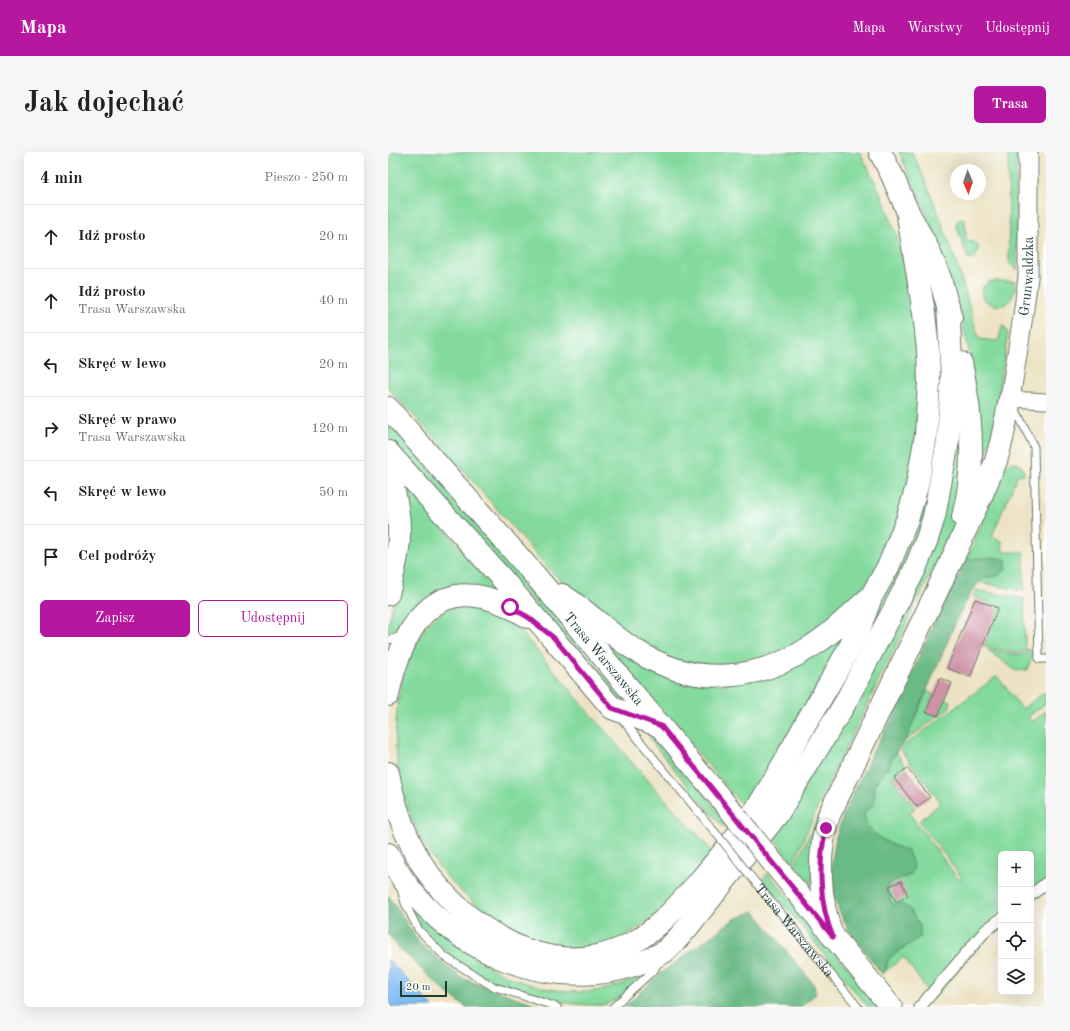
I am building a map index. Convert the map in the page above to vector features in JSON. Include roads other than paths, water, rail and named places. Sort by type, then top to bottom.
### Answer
[{"type":"main road","points":[[880,152],[907,210],[928,249],[940,278],[948,305],[969,400],[972,442],[970,477],[966,505],[948,568]]},
{"type":"main road","points":[[392,861],[417,900],[451,934],[465,945],[492,961],[528,977],[566,984],[590,983],[624,974],[658,956],[668,948],[687,928],[777,815],[844,704],[845,679],[859,630],[871,597],[895,553],[911,508],[920,471],[926,435],[929,374],[924,313],[907,210]]},
{"type":"main road","points":[[388,773],[399,816],[421,863],[437,885],[463,912],[496,935],[531,952],[549,957],[586,959],[622,949],[652,930],[674,910],[719,858],[761,801],[845,679],[915,569],[934,517],[946,458],[951,421],[952,372],[948,305]]},
{"type":"main road","points":[[833,937],[824,904],[821,876],[822,848],[829,815],[982,494],[996,461],[1010,399]]},
{"type":"main road","name":"Trasa Warszawska","points":[[388,408],[540,580],[891,1007]]},
{"type":"main road","name":"Trasa Warszawska","points":[[388,452],[554,638],[612,708]]},
{"type":"main road","points":[[388,470],[396,500],[399,527],[398,550],[388,594]]},
{"type":"main road","points":[[540,580],[580,606],[634,650],[672,669],[684,673],[708,676],[730,676],[748,673],[769,668],[793,658],[823,639],[871,597]]},
{"type":"main road","points":[[388,695],[394,668],[398,637],[433,605],[451,597],[469,595],[486,597],[510,607],[528,617],[554,638]]},
{"type":"main road","points":[[612,708],[661,726]]},
{"type":"street","name":"Grunwaldzka","points":[[1010,399],[1028,277],[1028,152]]},
{"type":"street","points":[[1010,399],[1046,401]]},
{"type":"street","points":[[1034,893],[1046,883]]},
{"type":"street","points":[[920,1007],[986,930],[998,921]]},
{"type":"lane","points":[[1010,399],[1034,446],[1039,660],[1046,659]]},
{"type":"lane","points":[[636,695],[639,740]]},
{"type":"lane","name":"Trasa Warszawska","points":[[612,708],[858,1007]]},
{"type":"lane","points":[[392,861],[405,903],[418,929],[445,957],[492,986],[557,1007]]},
{"type":"lane","points":[[613,1007],[655,969],[658,956]]},
{"type":"water","points":[[388,959],[433,1007],[388,1007]]}]
